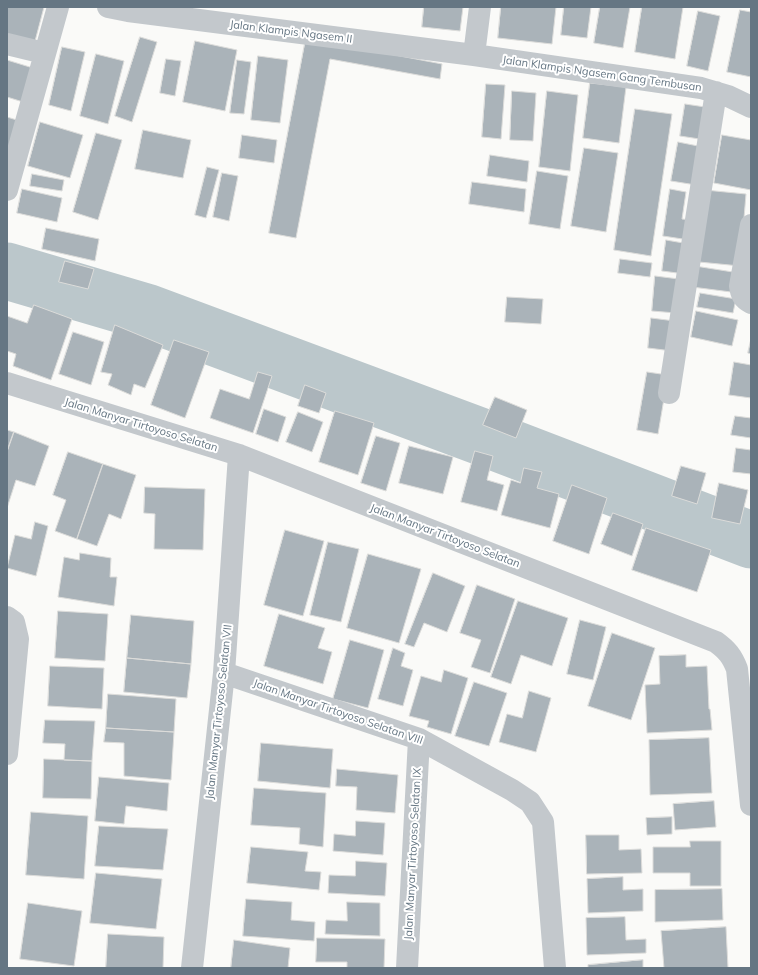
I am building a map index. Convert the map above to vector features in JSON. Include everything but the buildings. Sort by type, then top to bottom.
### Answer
[{"type":"street","points":[[7,190],[58,7]]},
{"type":"street","name":"Jalan Klampis Ngasem II","points":[[108,7],[128,11],[474,55]]},
{"type":"street","points":[[474,55],[480,7]]},
{"type":"street","points":[[7,44],[44,53]]},
{"type":"street","name":"Jalan Klampis Ngasem Gang Tembusan","points":[[474,55],[700,88],[728,96],[751,107]]},
{"type":"street","points":[[669,393],[716,92]]},
{"type":"street","points":[[751,225],[740,286],[741,294],[745,300],[751,303]]},
{"type":"street","name":"Jalan Manyar Tirtoyoso Selatan","points":[[7,383],[239,455],[716,642],[726,648],[737,669],[751,806]]},
{"type":"street","name":"Jalan Manyar Tirtoyoso Selatan VII","points":[[192,968],[224,673],[239,455]]},
{"type":"street","points":[[7,617],[14,622],[18,639],[7,754]]},
{"type":"street","name":"Jalan Manyar Tirtoyoso Selatan VIII","points":[[224,673],[419,739],[512,790],[530,802],[543,822],[555,968]]},
{"type":"street","name":"Jalan Manyar Tirtoyoso Selatan IX","points":[[407,968],[419,739]]},
{"type":"waterway","points":[[7,271],[146,312],[482,437],[751,540]]}]
